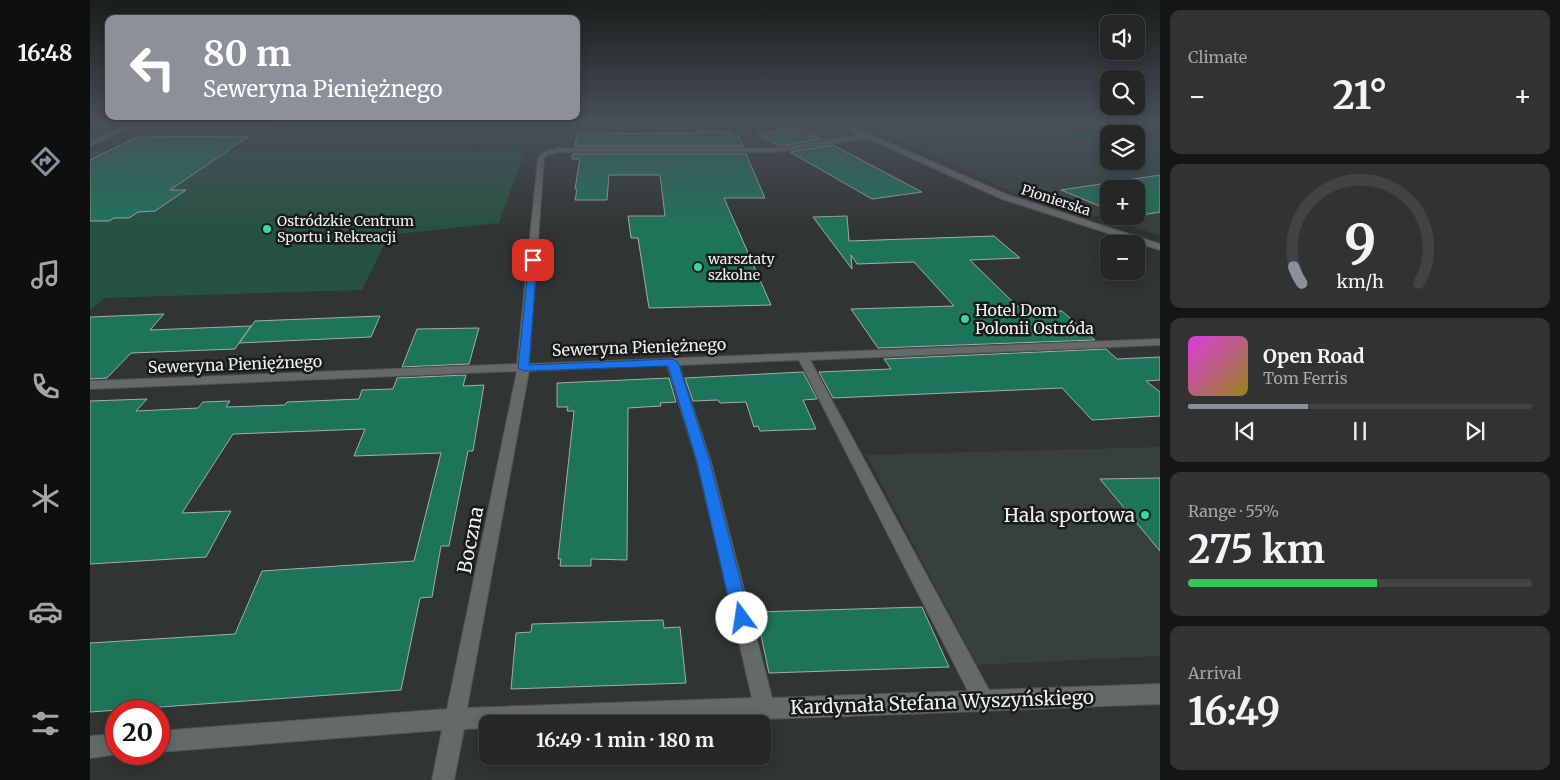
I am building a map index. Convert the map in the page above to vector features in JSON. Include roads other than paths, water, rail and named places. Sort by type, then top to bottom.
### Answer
[{"type":"street","name":"Boczna","points":[[455,719],[524,368],[541,158]]},
{"type":"street","name":"Pionierska","points":[[918,158],[1005,197],[1160,247]]},
{"type":"street","name":"Seweryna Pieniężnego","points":[[90,386],[1160,342]]},
{"type":"street","points":[[802,357],[984,701]]},
{"type":"street","points":[[672,362],[704,462],[765,709]]},
{"type":"street","name":"Kardynała Stefana Wyszyńskiego","points":[[170,741],[455,719],[1160,694]]},
{"type":"street","points":[[443,780],[455,719]]},
{"type":"street","points":[[90,747],[105,746]]},
{"type":"place","name":"Ostródzkie Centrum Sportu i Rekreacji","points":[[267,229]]},
{"type":"place","name":"warsztaty szkolne","points":[[698,267]]},
{"type":"place","name":"Hotel Dom Polonii Ostróda","points":[[965,319]]},
{"type":"place","name":"Hala sportowa","points":[[1145,515]]}]
